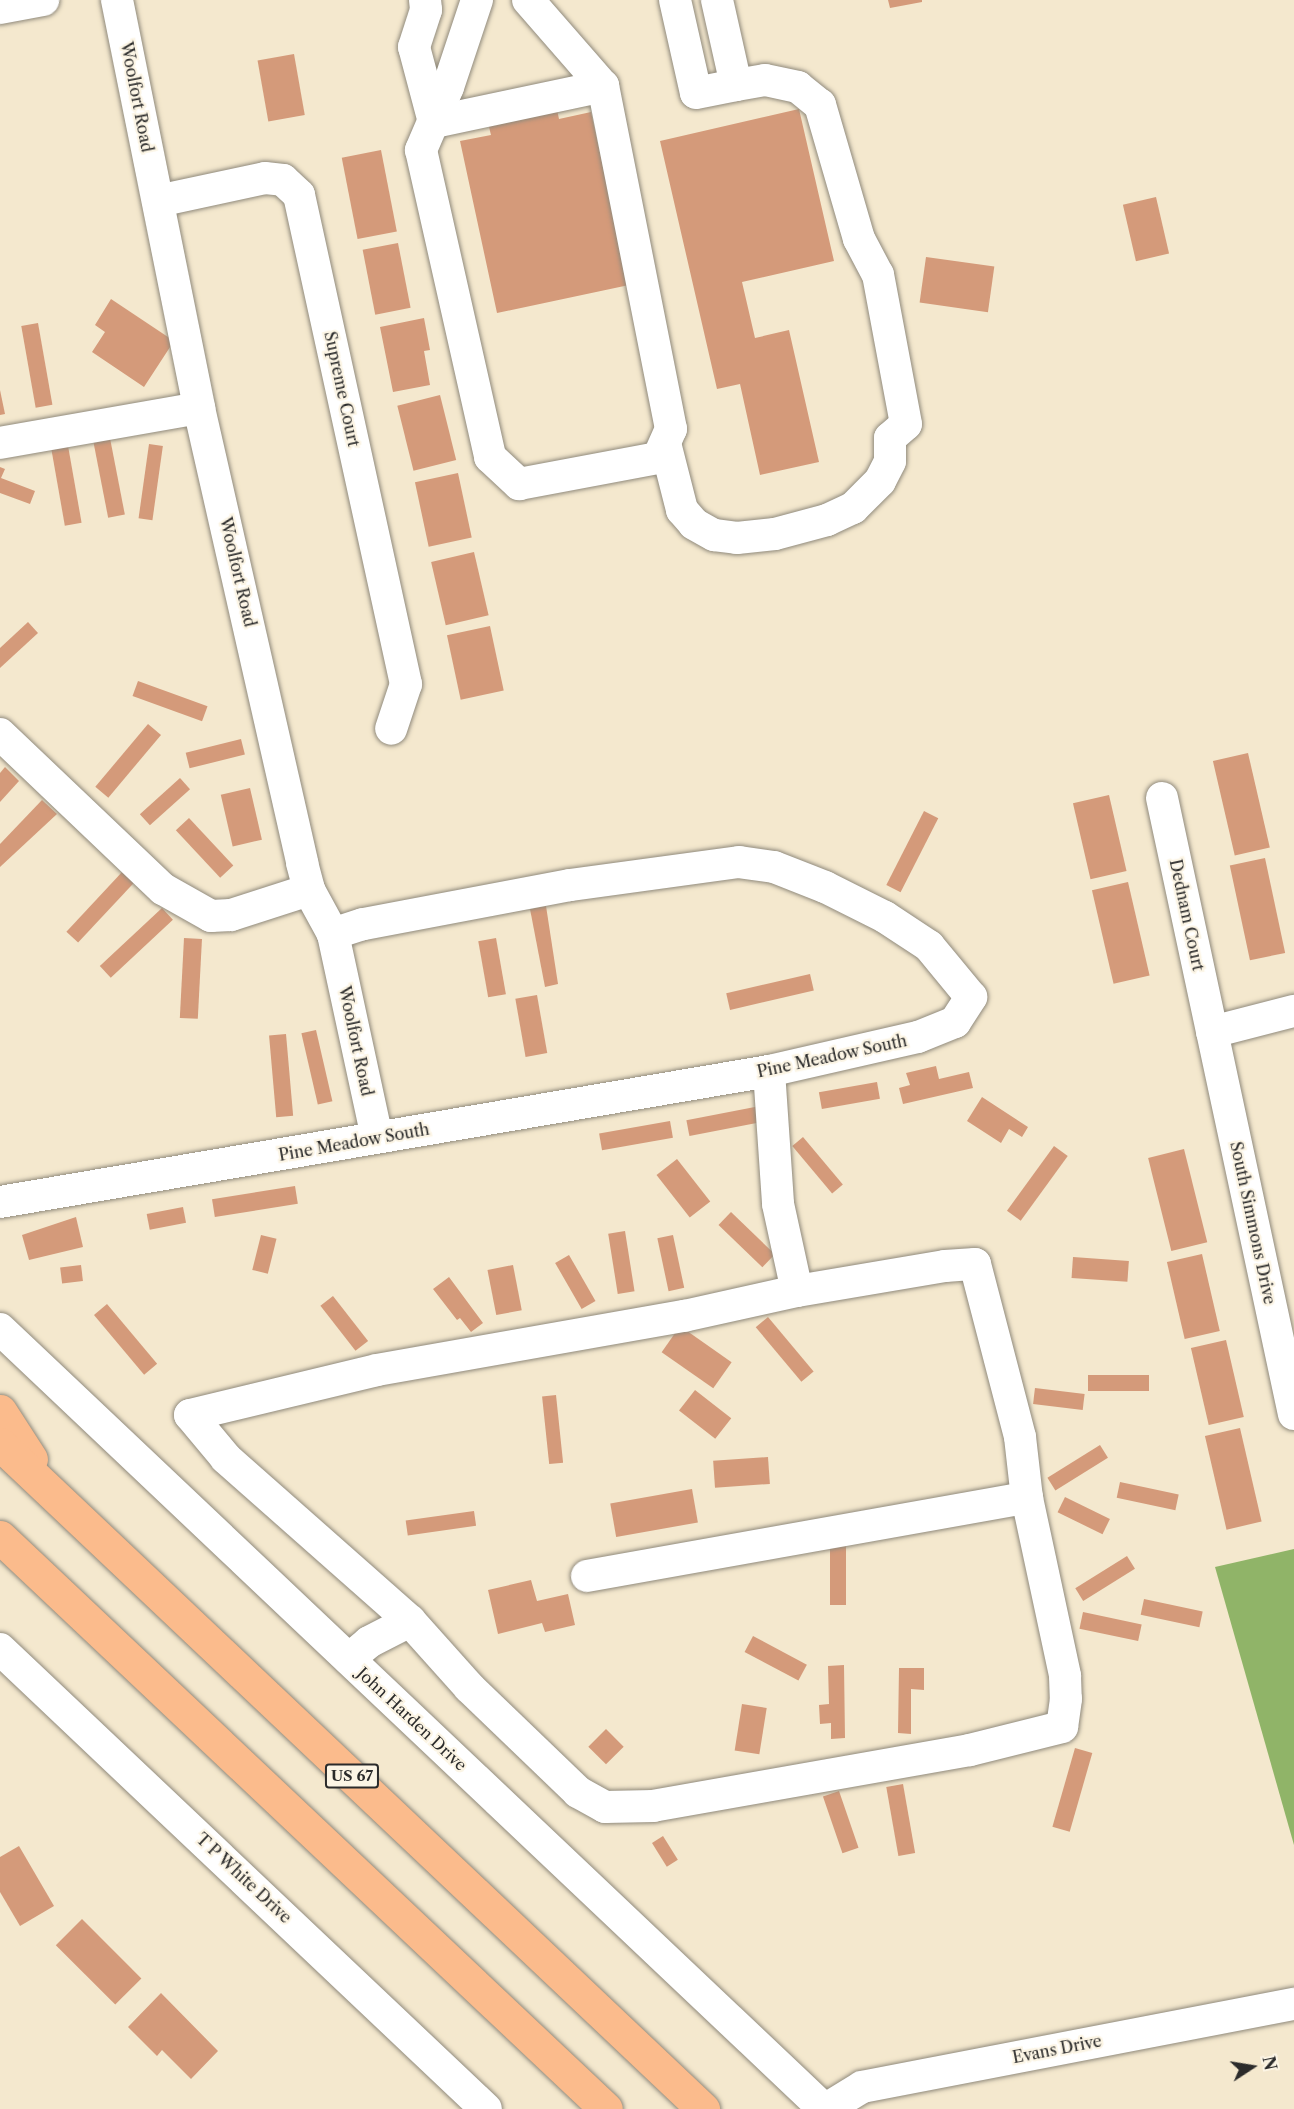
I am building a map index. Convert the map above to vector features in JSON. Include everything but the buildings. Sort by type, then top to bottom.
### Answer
[{"type":"highway","points":[[0,1411],[57,1498]]},
{"type":"highway","name":"US 67","points":[[0,1444],[703,2109]]},
{"type":"highway","points":[[0,1537],[606,2109]]},
{"type":"highway","points":[[0,1554],[100,1633]]},
{"type":"street","points":[[0,8],[43,0]]},
{"type":"street","name":"Woolfort Road","points":[[117,0],[199,408],[309,890],[333,934],[377,1137]]},
{"type":"street","points":[[424,0],[426,10],[414,47],[434,122]]},
{"type":"street","points":[[477,0],[434,122],[421,150],[490,457],[519,484],[658,458],[666,447],[671,429],[603,86],[528,0]]},
{"type":"street","points":[[666,447],[682,510],[694,524],[714,535],[736,538],[775,534],[827,520],[854,508],[880,481],[890,461],[890,438],[906,424],[878,275],[859,239],[820,105],[798,87],[765,80],[696,93],[675,0]]},
{"type":"street","points":[[717,0],[736,85]]},
{"type":"street","points":[[434,122],[603,86]]},
{"type":"street","name":"Supreme Court","points":[[158,201],[265,178],[283,180],[299,195],[406,684],[391,729]]},
{"type":"street","points":[[0,443],[199,408]]},
{"type":"street","points":[[0,734],[163,889],[211,916],[231,915],[309,890]]},
{"type":"street","name":"Dednam Court","points":[[1162,798],[1212,1032]]},
{"type":"street","name":"Pine Meadow South","points":[[0,1202],[769,1071],[918,1037],[955,1022],[971,997],[929,946],[885,917],[825,887],[774,867],[739,862],[570,885],[363,924],[333,934]]},
{"type":"street","points":[[1212,1032],[1294,1011]]},
{"type":"street","name":"South Simmons Drive","points":[[1212,1032],[1294,1414]]},
{"type":"street","points":[[769,1071],[778,1204],[797,1291]]},
{"type":"street","points":[[975,1264],[1020,1437],[1027,1498],[1065,1676],[1062,1727],[970,1750],[654,1806],[605,1807],[578,1792],[469,1687],[410,1621],[226,1458],[190,1415],[376,1370],[684,1316],[797,1291],[975,1264]]},
{"type":"street","name":"John Harden Drive","points":[[0,1329],[825,2109]]},
{"type":"street","points":[[587,1576],[1027,1498]]},
{"type":"street","points":[[349,1659],[369,1642],[410,1621]]},
{"type":"street","name":"T P White Drive","points":[[0,1649],[486,2109]]},
{"type":"street","name":"Evans Drive","points":[[825,2109],[862,2087],[1294,2004]]},
{"type":"green space","points":[[1294,1549],[1294,1845],[1215,1567]]}]
